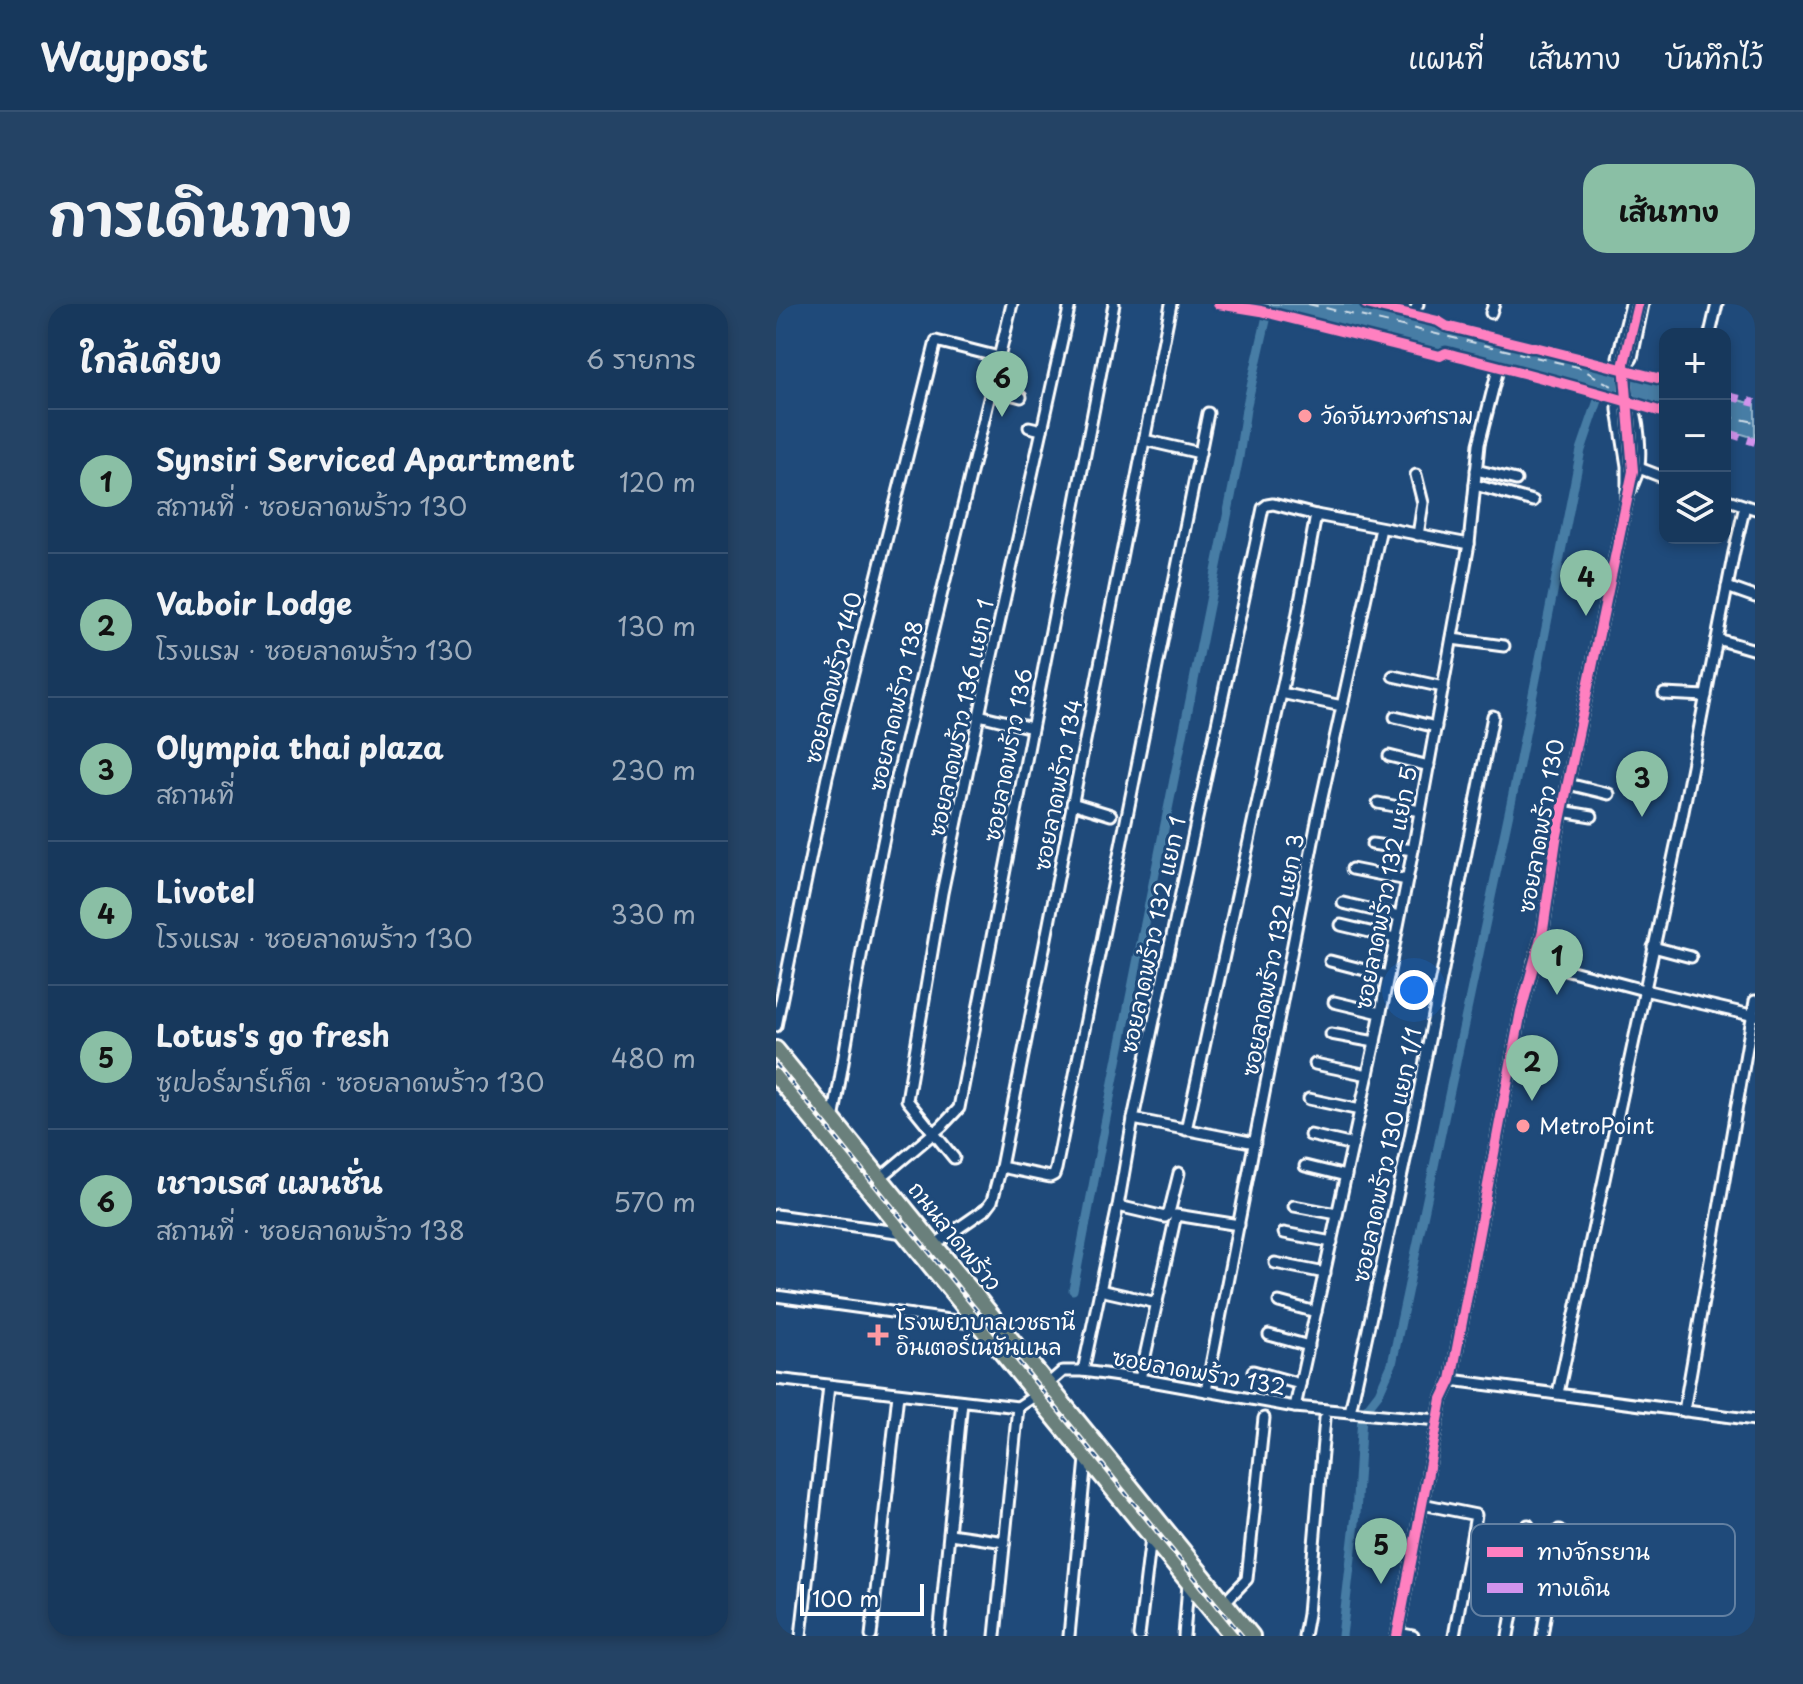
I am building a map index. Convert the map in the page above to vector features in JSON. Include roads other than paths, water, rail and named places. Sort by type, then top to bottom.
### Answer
[{"type":"main road","name":"ถนนลาดพร้าว","points":[[776,1049],[934,1245],[1042,1390],[1086,1459],[1188,1583],[1225,1602],[1252,1636]]},
{"type":"main road","name":"ถนนลาดพร้าว","points":[[776,1076],[978,1324],[1042,1390],[1200,1573],[1207,1593],[1232,1636]]},
{"type":"main road","points":[[1188,1583],[1200,1573]]},
{"type":"street","name":"ซอยลาดพร้าว 138","points":[[833,1121],[867,921],[892,798],[1012,304]]},
{"type":"street","name":"ซอยลาดพร้าว 136 แยก 1","points":[[954,1158],[907,1100],[942,893],[1070,304]]},
{"type":"street","name":"ซอยลาดพร้าว 136","points":[[879,1179],[959,1108],[1114,304]]},
{"type":"street","name":"ซอยลาดพร้าว 134","points":[[934,1245],[986,1209],[992,1201],[1001,1167],[1171,304]]},
{"type":"street","points":[[1631,304],[1618,357],[1627,362],[1632,358],[1640,304]]},
{"type":"street","name":"ซอยลาดพร้าว 130","points":[[1397,1634],[1442,1399],[1451,1380],[1521,1011],[1543,930],[1562,811],[1627,497],[1636,470],[1624,363],[1640,304]]},
{"type":"street","points":[[1711,328],[1717,304]]},
{"type":"street","name":"ซอยลาดพร้าว 140","points":[[776,1026],[827,777],[936,341],[999,357]]},
{"type":"street","name":"ซอยลาดพร้าว 132 แยก 5","points":[[1295,1407],[1375,1042],[1413,850],[1469,544],[1479,444],[1497,373]]},
{"type":"street","points":[[991,389],[1021,397]]},
{"type":"street","points":[[1627,497],[1627,466],[1618,404],[1626,402],[1635,409],[1638,438],[1636,470],[1659,476]]},
{"type":"street","points":[[1001,1167],[1050,1177],[1056,1169],[1208,413]]},
{"type":"street","points":[[1029,427],[1042,430]]},
{"type":"street","points":[[1144,440],[1200,453]]},
{"type":"street","points":[[1476,470],[1516,480]]},
{"type":"street","points":[[1416,475],[1423,503],[1418,535]]},
{"type":"street","points":[[1497,491],[1502,476]]},
{"type":"street","points":[[1475,485],[1533,501]]},
{"type":"street","points":[[1558,1393],[1727,587],[1750,508],[1731,501]]},
{"type":"street","name":"ซอยลาดพร้าว 132 แยก 1","points":[[1083,1371],[1133,1119],[1263,508],[1273,504],[1316,515]]},
{"type":"street","points":[[1186,1130],[1281,693],[1316,515],[1469,544]]},
{"type":"street","name":"ซอยลาดพร้าว 132 แยก 3","points":[[1206,1391],[1318,816],[1381,528]]},
{"type":"street","points":[[1727,587],[1751,596],[1752,581]]},
{"type":"street","points":[[1452,639],[1504,646]]},
{"type":"street","points":[[1717,639],[1755,650]]},
{"type":"street","points":[[1393,676],[1443,687]]},
{"type":"street","points":[[1281,693],[1342,706]]},
{"type":"street","points":[[1664,694],[1706,696]]},
{"type":"street","points":[[979,715],[1032,728]]},
{"type":"street","name":"ซอยลาดพร้าว 130 แยก 1/1","points":[[1353,1412],[1493,716]]},
{"type":"street","points":[[1395,717],[1436,727]]},
{"type":"street","points":[[1389,756],[1429,766]]},
{"type":"street","points":[[1568,784],[1609,794]]},
{"type":"street","points":[[1072,803],[1111,815]]},
{"type":"street","points":[[1378,803],[1420,811]]},
{"type":"street","points":[[1562,811],[1592,816]]},
{"type":"street","points":[[1372,844],[1413,850]]},
{"type":"street","points":[[1352,869],[1407,880]]},
{"type":"street","points":[[1343,903],[1399,916]]},
{"type":"street","points":[[1341,925],[1395,938]]},
{"type":"street","points":[[1653,947],[1691,957]]},
{"type":"street","points":[[1330,961],[1388,976]]},
{"type":"street","points":[[1534,961],[1754,1015]]},
{"type":"street","points":[[1684,1411],[1755,1001]]},
{"type":"street","points":[[1334,1002],[1380,1013]]},
{"type":"street","points":[[1331,1034],[1375,1042]]},
{"type":"street","points":[[1315,1064],[1368,1075]]},
{"type":"street","points":[[1309,1099],[1360,1110]]},
{"type":"street","points":[[1133,1119],[1255,1143]]},
{"type":"street","points":[[1310,1135],[1353,1145]]},
{"type":"street","points":[[1305,1166],[1346,1176]]},
{"type":"street","points":[[1118,1206],[1165,1217],[1169,1213],[1179,1173]]},
{"type":"street","points":[[1294,1206],[1337,1214]]},
{"type":"street","points":[[776,1215],[904,1233]]},
{"type":"street","points":[[1140,1379],[1176,1215],[1239,1225]]},
{"type":"street","points":[[1284,1233],[1332,1242]]},
{"type":"street","points":[[1275,1263],[1325,1273]]},
{"type":"street","points":[[1100,1290],[1157,1303]]},
{"type":"street","points":[[776,1296],[978,1324]]},
{"type":"street","points":[[1279,1302],[1316,1312]]},
{"type":"street","points":[[1269,1335],[1309,1346]]},
{"type":"street","name":"ซอยลาดพร้าว 132","points":[[1018,1407],[1063,1371],[1083,1371],[1295,1407],[1438,1420]]},
{"type":"street","points":[[1253,1371],[1300,1384]]},
{"type":"street","points":[[776,1379],[1018,1407],[995,1636]]},
{"type":"street","points":[[1451,1380],[1755,1420]]},
{"type":"street","points":[[801,1636],[829,1386]]},
{"type":"street","points":[[871,1636],[898,1394]]},
{"type":"street","points":[[939,1636],[962,1401]]},
{"type":"street","points":[[1225,1602],[1247,1579],[1264,1418]]},
{"type":"street","points":[[1304,1636],[1325,1418]]},
{"type":"street","points":[[1069,1636],[1086,1459]]},
{"type":"street","points":[[1422,1504],[1476,1515],[1474,1524]]},
{"type":"street","points":[[950,1534],[1005,1542]]},
{"type":"street","points":[[1139,1636],[1151,1537]]},
{"type":"street","points":[[1454,1636],[1471,1542]]},
{"type":"street","points":[[1184,1636],[1188,1583]]},
{"type":"street","points":[[1508,1636],[1512,1616]]},
{"type":"street","points":[[1542,1636],[1545,1616]]},
{"type":"street","points":[[1397,1634],[1413,1636]]},
{"type":"water","points":[[1229,304],[1365,304],[1438,322],[1659,379],[1659,409],[1447,351],[1439,353]]},
{"type":"water","points":[[1731,398],[1755,404],[1755,438],[1731,431]]},
{"type":"waterway","points":[[1073,1290],[1246,409],[1267,316]]},
{"type":"waterway","points":[[1342,1636],[1356,1514],[1362,1415],[1379,1393],[1392,1364],[1518,770],[1581,450],[1605,380]]},
{"type":"railway","points":[[776,1064],[1242,1636]]},
{"type":"place","name":"วัดจันทวงศาราม","points":[[1305,416]]},
{"type":"place","name":"เชาวเรศ แมนชั่น","points":[[1002,417]]},
{"type":"place","name":"Livotel","points":[[1586,616]]},
{"type":"place","name":"Olympia thai plaza","points":[[1642,817]]},
{"type":"place","name":"Synsiri Serviced Apartment","points":[[1557,995]]},
{"type":"place","name":"Vaboir Lodge","points":[[1532,1101]]},
{"type":"place","name":"MetroPoint","points":[[1523,1126]]},
{"type":"place","name":"โรงพยาบาลเวชธานี อินเตอร์เนชันแนล","points":[[878,1335]]},
{"type":"place","name":"Lotus's go fresh","points":[[1381,1584]]}]
